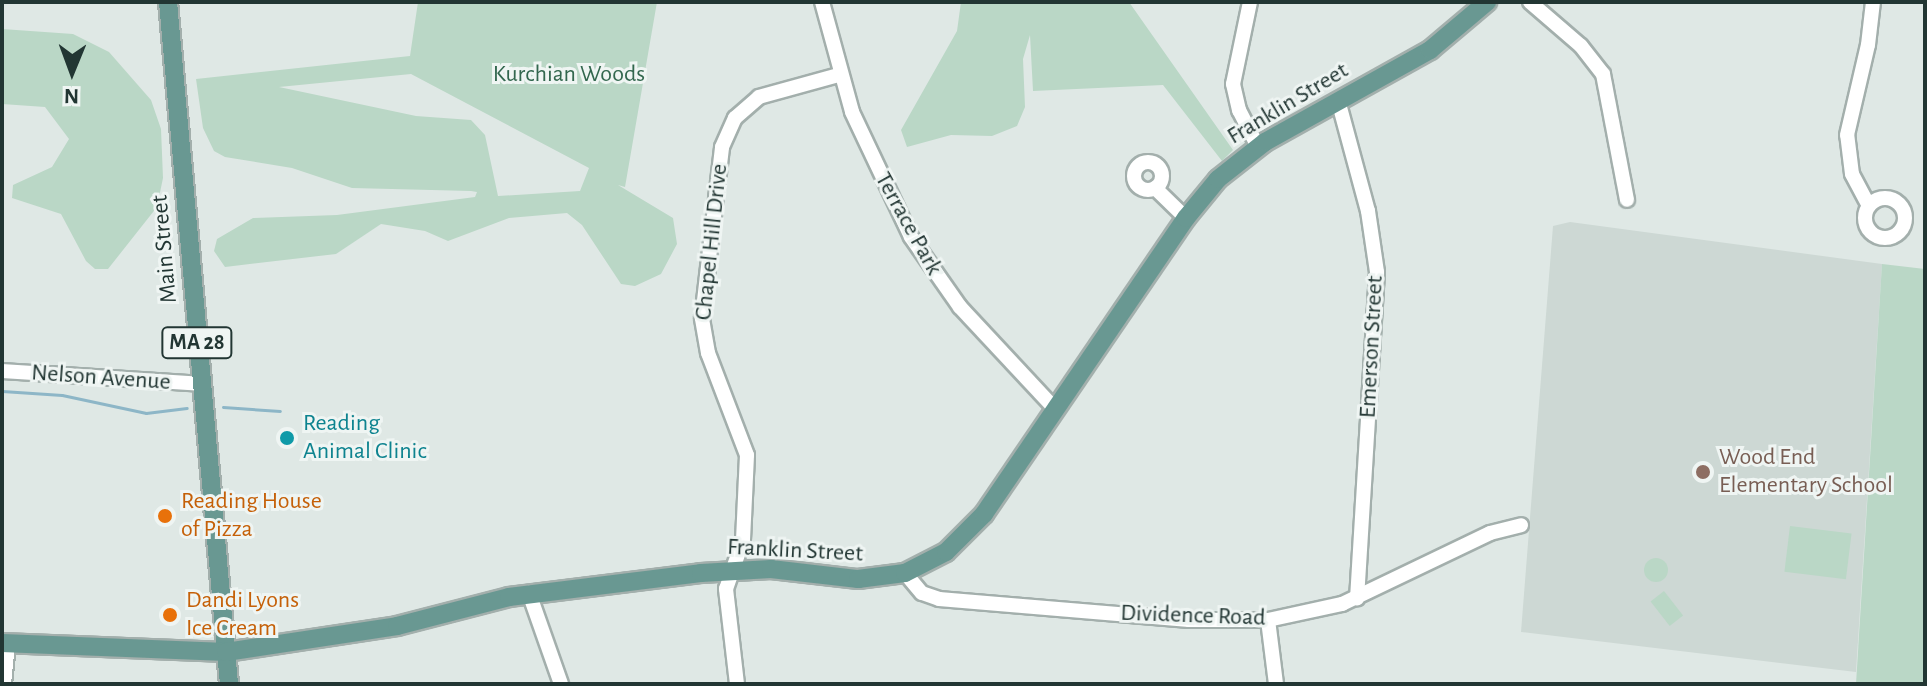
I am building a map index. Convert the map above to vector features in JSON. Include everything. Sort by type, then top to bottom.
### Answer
[{"type":"main road","name":"Main Street","points":[[168,2],[229,684]]},
{"type":"main road","name":"Franklin Street","points":[[5,644],[226,652],[397,626],[529,593],[730,570],[858,579],[905,573],[946,552],[972,528],[1186,218],[1218,179],[1258,147],[1430,50],[1487,2]]},
{"type":"street","name":"Terrace Park","points":[[822,2],[839,75],[884,188],[926,262],[1010,366],[1056,410]]},
{"type":"street","points":[[1250,2],[1233,84],[1239,110],[1258,147]]},
{"type":"street","points":[[1530,2],[1581,46],[1603,74],[1627,200]]},
{"type":"street","points":[[1869,206],[1852,174],[1847,135],[1868,45],[1873,2]]},
{"type":"street","name":"Chapel Hill Drive","points":[[737,684],[726,589],[730,570],[743,540],[747,455],[708,353],[702,311],[722,147],[735,118],[759,97],[839,75]]},
{"type":"street","name":"Emerson Street","points":[[1338,100],[1368,211],[1377,272],[1357,598]]},
{"type":"street","points":[[1155,188],[1186,218]]},
{"type":"street","name":"Nelson Avenue","points":[[2,371],[201,384]]},
{"type":"street","name":"Dividence Road","points":[[905,573],[922,593],[939,599],[1189,620],[1268,620],[1357,598],[1490,533],[1521,525]]},
{"type":"street","points":[[529,593],[561,684]]},
{"type":"street","points":[[1268,620],[1276,684]]},
{"type":"street","points":[[4,684],[5,644]]},
{"type":"shaded area","name":"Wood End Elementary School","points":[[1570,222],[1882,264],[1856,672],[1521,632],[1553,226]]},
{"type":"green space","name":"Kurchian Woods","points":[[418,2],[657,2],[625,187],[618,185],[673,218],[677,244],[661,274],[635,286],[621,284],[582,225],[567,213],[509,218],[448,241],[425,231],[381,224],[336,254],[225,267],[214,251],[217,239],[253,218],[337,215],[475,197],[477,192],[352,188],[292,168],[225,157],[214,151],[203,128],[196,79],[410,56]],"holes":[[[411,74],[589,168],[580,191],[498,196],[485,135],[471,120],[416,116],[279,87]]]},
{"type":"green space","points":[[961,2],[1129,2],[1233,150],[1222,161],[1163,85],[1033,91],[1030,35],[1023,59],[1025,107],[1017,126],[992,136],[951,135],[907,147],[901,130],[957,31]]},
{"type":"green space","points":[[2,29],[73,34],[109,52],[151,100],[161,129],[163,178],[157,207],[108,269],[95,269],[86,261],[61,214],[12,198],[13,185],[52,167],[69,139],[45,107],[2,104]]},
{"type":"green space","points":[[1882,264],[1925,269],[1925,684],[1856,684]]},
{"type":"green space","points":[[1790,526],[1852,534],[1846,579],[1784,572]]},
{"type":"green space","points":[[1656,558],[1667,565],[1668,570],[1661,581],[1656,582],[1645,575],[1644,570],[1651,559]]},
{"type":"green space","points":[[1664,591],[1683,615],[1670,626],[1651,601]]},
{"type":"waterway","points":[[2,391],[62,395],[146,413],[187,408]]},
{"type":"waterway","points":[[223,407],[280,411]]},
{"type":"place","name":"Reading Animal Clinic","points":[[287,438]]},
{"type":"place","name":"Wood End Elementary School","points":[[1703,472]]},
{"type":"place","name":"Reading House of Pizza","points":[[165,516]]},
{"type":"place","name":"Dandi Lyons Ice Cream","points":[[170,615]]}]
